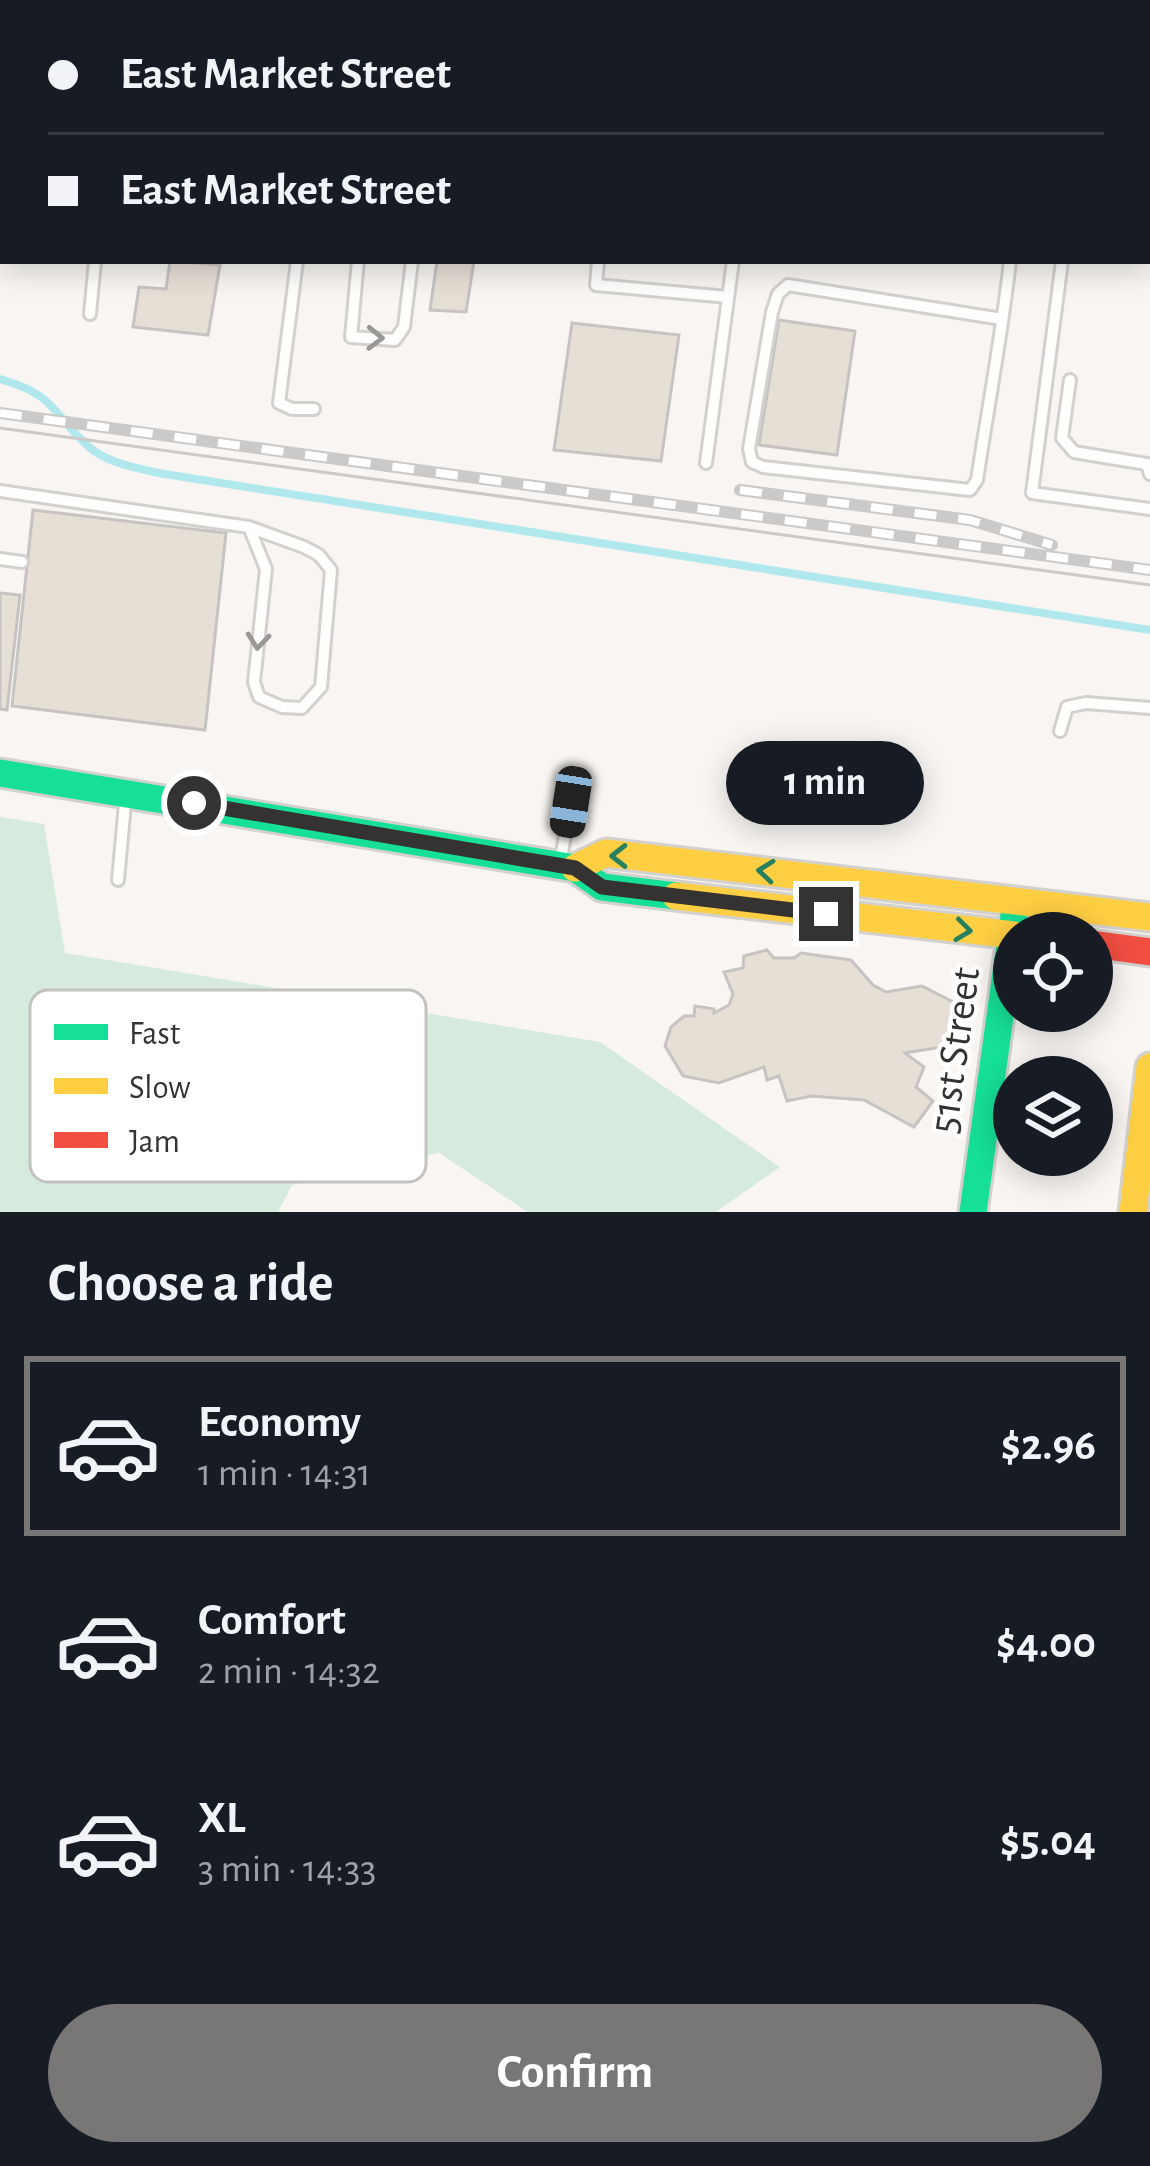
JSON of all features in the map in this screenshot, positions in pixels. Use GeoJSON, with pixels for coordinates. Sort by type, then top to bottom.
{"type":"FeatureCollection","features":[{"type":"Feature","properties":{"kind":"main road"},"geometry":{"type":"LineString","coordinates":[[0,773],[567,868],[602,887],[993,933]]}},
{"type":"Feature","properties":{"kind":"main road"},"geometry":{"type":"LineString","coordinates":[[567,868],[606,853],[1150,917]]}},
{"type":"Feature","properties":{"kind":"main road","name":"51st Street"},"geometry":{"type":"LineString","coordinates":[[1015,912],[1016,899]]}},
{"type":"Feature","properties":{"kind":"main road","name":"51st Street"},"geometry":{"type":"LineString","coordinates":[[973,1212],[998,1032]]}},
{"type":"Feature","properties":{"kind":"main road"},"geometry":{"type":"LineString","coordinates":[[1133,1212],[1150,1067]]}},
{"type":"Feature","properties":{"kind":"lane"},"geometry":{"type":"LineString","coordinates":[[89,314],[95,264]]}},
{"type":"Feature","properties":{"kind":"lane"},"geometry":{"type":"LineString","coordinates":[[297,264],[279,403],[314,410]]}},
{"type":"Feature","properties":{"kind":"lane"},"geometry":{"type":"LineString","coordinates":[[358,264],[351,338],[395,340],[404,327],[412,264]]}},
{"type":"Feature","properties":{"kind":"lane"},"geometry":{"type":"LineString","coordinates":[[598,264],[596,285],[728,297]]}},
{"type":"Feature","properties":{"kind":"lane"},"geometry":{"type":"LineString","coordinates":[[706,463],[733,264]]}},
{"type":"Feature","properties":{"kind":"lane"},"geometry":{"type":"LineString","coordinates":[[1002,319],[788,285],[778,294],[772,312],[749,449],[752,462],[970,490],[977,480],[1002,319],[1010,264]]}},
{"type":"Feature","properties":{"kind":"lane"},"geometry":{"type":"LineString","coordinates":[[1062,264],[1032,493],[1150,509]]}},
{"type":"Feature","properties":{"kind":"lane"},"geometry":{"type":"LineString","coordinates":[[1070,380],[1062,438],[1074,452],[1147,464],[1150,474]]}},
{"type":"Feature","properties":{"kind":"lane"},"geometry":{"type":"LineString","coordinates":[[0,491],[249,527],[319,555],[331,570],[321,687],[302,708],[282,707],[259,697],[254,682],[266,569],[249,527]]}},
{"type":"Feature","properties":{"kind":"lane"},"geometry":{"type":"LineString","coordinates":[[0,559],[22,562]]}},
{"type":"Feature","properties":{"kind":"lane"},"geometry":{"type":"LineString","coordinates":[[1060,731],[1067,707],[1086,703],[1150,708]]}},
{"type":"Feature","properties":{"kind":"lane"},"geometry":{"type":"LineString","coordinates":[[118,880],[126,791]]}},
{"type":"Feature","properties":{"kind":"lane"},"geometry":{"type":"LineString","coordinates":[[567,868],[571,802]]}},
{"type":"Feature","properties":{"kind":"green space"},"geometry":{"type":"Polygon","coordinates":[[[0,817],[44,824],[65,953],[287,990],[30,990],[30,1182],[306,1182],[292,1185],[278,1212],[0,1212],[0,817]]]}},
{"type":"Feature","properties":{"kind":"green space"},"geometry":{"type":"Polygon","coordinates":[[[426,1013],[600,1042],[780,1167],[716,1212],[528,1212],[439,1153],[426,1156],[426,1013]]]}},
{"type":"Feature","properties":{"kind":"building"},"geometry":{"type":"Polygon","coordinates":[[[170,264],[220,265],[208,335],[133,327],[139,287],[166,289],[170,264]]]}},
{"type":"Feature","properties":{"kind":"building"},"geometry":{"type":"Polygon","coordinates":[[[437,264],[474,264],[466,312],[430,310],[437,264]]]}},
{"type":"Feature","properties":{"kind":"building"},"geometry":{"type":"Polygon","coordinates":[[[779,320],[855,331],[837,455],[759,445],[779,320]]]}},
{"type":"Feature","properties":{"kind":"building"},"geometry":{"type":"Polygon","coordinates":[[[572,323],[679,335],[661,461],[554,450],[572,323]]]}},
{"type":"Feature","properties":{"kind":"building"},"geometry":{"type":"Polygon","coordinates":[[[33,510],[226,533],[205,730],[12,706],[33,510]]]}},
{"type":"Feature","properties":{"kind":"building"},"geometry":{"type":"Polygon","coordinates":[[[0,593],[20,595],[7,710],[0,709],[0,593]]]}},
{"type":"Feature","properties":{"kind":"building"},"geometry":{"type":"Polygon","coordinates":[[[767,950],[774,958],[794,958],[801,953],[851,960],[873,985],[886,992],[922,986],[953,1002],[961,1016],[948,1046],[905,1053],[924,1067],[916,1087],[933,1101],[914,1127],[864,1100],[811,1096],[787,1101],[779,1076],[767,1080],[764,1067],[719,1083],[683,1076],[665,1046],[671,1027],[684,1016],[694,1016],[695,1006],[714,1009],[714,1013],[729,1005],[733,994],[724,972],[743,968],[744,956],[767,950]]]}},
{"type":"Feature","properties":{"kind":"waterway"},"geometry":{"type":"LineString","coordinates":[[0,379],[43,399],[103,457],[158,473],[1150,630]]}},
{"type":"Feature","properties":{"kind":"tram line"},"geometry":{"type":"LineString","coordinates":[[0,428],[1150,585]]}},
{"type":"Feature","properties":{"kind":"railway"},"geometry":{"type":"LineString","coordinates":[[0,413],[1150,570]]}},
{"type":"Feature","properties":{"kind":"railway"},"geometry":{"type":"LineString","coordinates":[[740,490],[970,520],[1052,545]]}},
{"type":"Feature","properties":{"kind":"traffic: fast"},"geometry":{"type":"LineString","coordinates":[[0,773],[575,868],[602,887],[676,896]]}},
{"type":"Feature","properties":{"kind":"traffic: fast"},"geometry":{"type":"LineString","coordinates":[[973,1212],[998,1032]]}},
{"type":"Feature","properties":{"kind":"traffic: slow"},"geometry":{"type":"LineString","coordinates":[[575,868],[606,853],[1150,917]]}},
{"type":"Feature","properties":{"kind":"traffic: slow"},"geometry":{"type":"LineString","coordinates":[[676,896],[993,933]]}},
{"type":"Feature","properties":{"kind":"traffic: slow"},"geometry":{"type":"LineString","coordinates":[[1133,1212],[1150,1067]]}},
{"type":"Feature","properties":{"kind":"traffic: jam"},"geometry":{"type":"LineString","coordinates":[[1113,947],[1150,952]]}},
{"type":"Feature","properties":{"kind":"route"},"geometry":{"type":"LineString","coordinates":[[194,803],[575,868],[602,887],[826,914]]}}]}
